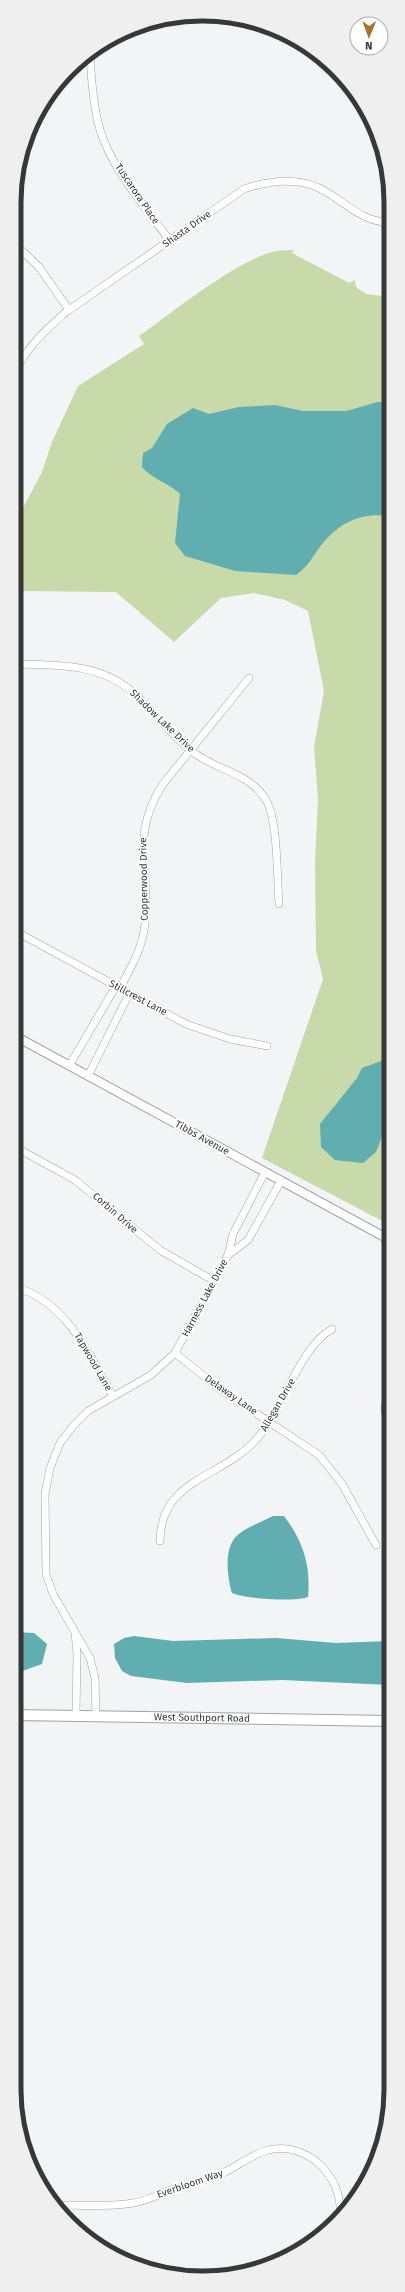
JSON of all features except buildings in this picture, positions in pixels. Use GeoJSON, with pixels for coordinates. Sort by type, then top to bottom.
{"type":"FeatureCollection","features":[{"type":"Feature","properties":{"kind":"main road","name":"West Southport Road"},"geometry":{"type":"LineString","coordinates":[[21,1715],[384,1721]]}},
{"type":"Feature","properties":{"kind":"street","name":"Tuscarora Place"},"geometry":{"type":"LineString","coordinates":[[90,60],[92,88],[100,131],[120,171],[170,241]]}},
{"type":"Feature","properties":{"kind":"street","name":"Shasta Drive"},"geometry":{"type":"LineString","coordinates":[[21,363],[40,335],[69,310],[244,189],[262,182],[282,180],[319,188],[362,216],[384,223]]}},
{"type":"Feature","properties":{"kind":"street"},"geometry":{"type":"LineString","coordinates":[[21,250],[38,267],[69,310]]}},
{"type":"Feature","properties":{"kind":"street","name":"Shadow Lake Drive"},"geometry":{"type":"LineString","coordinates":[[21,664],[76,666],[111,678],[136,695],[190,750],[250,782],[265,799],[273,824],[279,904]]}},
{"type":"Feature","properties":{"kind":"street","name":"Copperwood Drive"},"geometry":{"type":"LineString","coordinates":[[69,1066],[137,956],[145,929],[146,908],[142,853],[147,818],[160,788],[249,678]]}},
{"type":"Feature","properties":{"kind":"street","name":"Stillcrest Lane"},"geometry":{"type":"LineString","coordinates":[[21,934],[129,994],[200,1030],[230,1039],[267,1046]]}},
{"type":"Feature","properties":{"kind":"street"},"geometry":{"type":"LineString","coordinates":[[88,1076],[129,994]]}},
{"type":"Feature","properties":{"kind":"street","name":"Tibbs Avenue"},"geometry":{"type":"LineString","coordinates":[[21,1039],[384,1237]]}},
{"type":"Feature","properties":{"kind":"street","name":"Corbin Drive"},"geometry":{"type":"LineString","coordinates":[[21,1150],[75,1180],[160,1250],[214,1281]]}},
{"type":"Feature","properties":{"kind":"street","name":"Harness Lake Drive"},"geometry":{"type":"LineString","coordinates":[[96,1716],[94,1670],[88,1653],[51,1590],[46,1574],[46,1484],[53,1458],[69,1430],[88,1411],[154,1372],[175,1353],[228,1255],[233,1234],[265,1172]]}},
{"type":"Feature","properties":{"kind":"street"},"geometry":{"type":"LineString","coordinates":[[228,1255],[248,1240],[281,1181]]}},
{"type":"Feature","properties":{"kind":"street","name":"Tapwood Lane"},"geometry":{"type":"LineString","coordinates":[[21,1290],[40,1299],[72,1328],[113,1396]]}},
{"type":"Feature","properties":{"kind":"street","name":"Allegan Drive"},"geometry":{"type":"LineString","coordinates":[[160,1541],[163,1517],[175,1496],[189,1485],[240,1455],[260,1435],[270,1422],[312,1346],[332,1329]]}},
{"type":"Feature","properties":{"kind":"street","name":"Delaway Lane"},"geometry":{"type":"LineString","coordinates":[[175,1353],[221,1390],[311,1448],[329,1466],[344,1488],[376,1545]]}},
{"type":"Feature","properties":{"kind":"street"},"geometry":{"type":"LineString","coordinates":[[75,1633],[77,1653],[76,1715]]}},
{"type":"Feature","properties":{"kind":"street","name":"Everbloom Way"},"geometry":{"type":"LineString","coordinates":[[63,2205],[133,2204],[224,2172],[269,2150],[289,2150],[308,2155],[324,2167],[332,2179],[341,2207]]}},
{"type":"Feature","properties":{"kind":"green space"},"geometry":{"type":"Polygon","coordinates":[[[294,250],[292,253],[349,283],[355,280],[356,287],[366,294],[384,296],[384,1222],[262,1158],[323,979],[316,950],[315,863],[318,799],[314,747],[324,691],[308,611],[285,600],[254,593],[221,598],[174,642],[116,592],[21,591],[21,509],[42,472],[52,442],[78,386],[144,344],[139,336],[187,300],[246,263],[263,255],[280,251],[294,250]]]}},
{"type":"Feature","properties":{"kind":"water"},"geometry":{"type":"Polygon","coordinates":[[[378,402],[384,402],[384,515],[361,517],[344,524],[330,536],[296,575],[235,571],[185,556],[175,543],[180,494],[151,475],[142,467],[143,453],[152,448],[167,424],[193,408],[209,414],[239,407],[275,405],[303,411],[346,411],[378,402]]]}},
{"type":"Feature","properties":{"kind":"water"},"geometry":{"type":"Polygon","coordinates":[[[384,1057],[384,1131],[376,1152],[363,1163],[335,1160],[321,1147],[320,1124],[357,1078],[362,1068],[381,1061],[384,1057]]]}},
{"type":"Feature","properties":{"kind":"water"},"geometry":{"type":"Polygon","coordinates":[[[384,1396],[384,1420],[381,1412],[384,1396]]]}},
{"type":"Feature","properties":{"kind":"water"},"geometry":{"type":"Polygon","coordinates":[[[273,1516],[284,1516],[291,1525],[301,1544],[307,1564],[309,1585],[308,1597],[302,1599],[270,1599],[248,1597],[232,1593],[228,1570],[228,1553],[230,1546],[239,1534],[273,1516]]]}},
{"type":"Feature","properties":{"kind":"water"},"geometry":{"type":"Polygon","coordinates":[[[21,1632],[34,1633],[47,1644],[42,1664],[21,1672],[21,1632]]]}},
{"type":"Feature","properties":{"kind":"water"},"geometry":{"type":"Polygon","coordinates":[[[134,1636],[173,1641],[276,1638],[336,1643],[384,1641],[384,1685],[282,1680],[187,1683],[131,1676],[122,1671],[115,1658],[114,1644],[124,1638],[134,1636]]]}}]}
